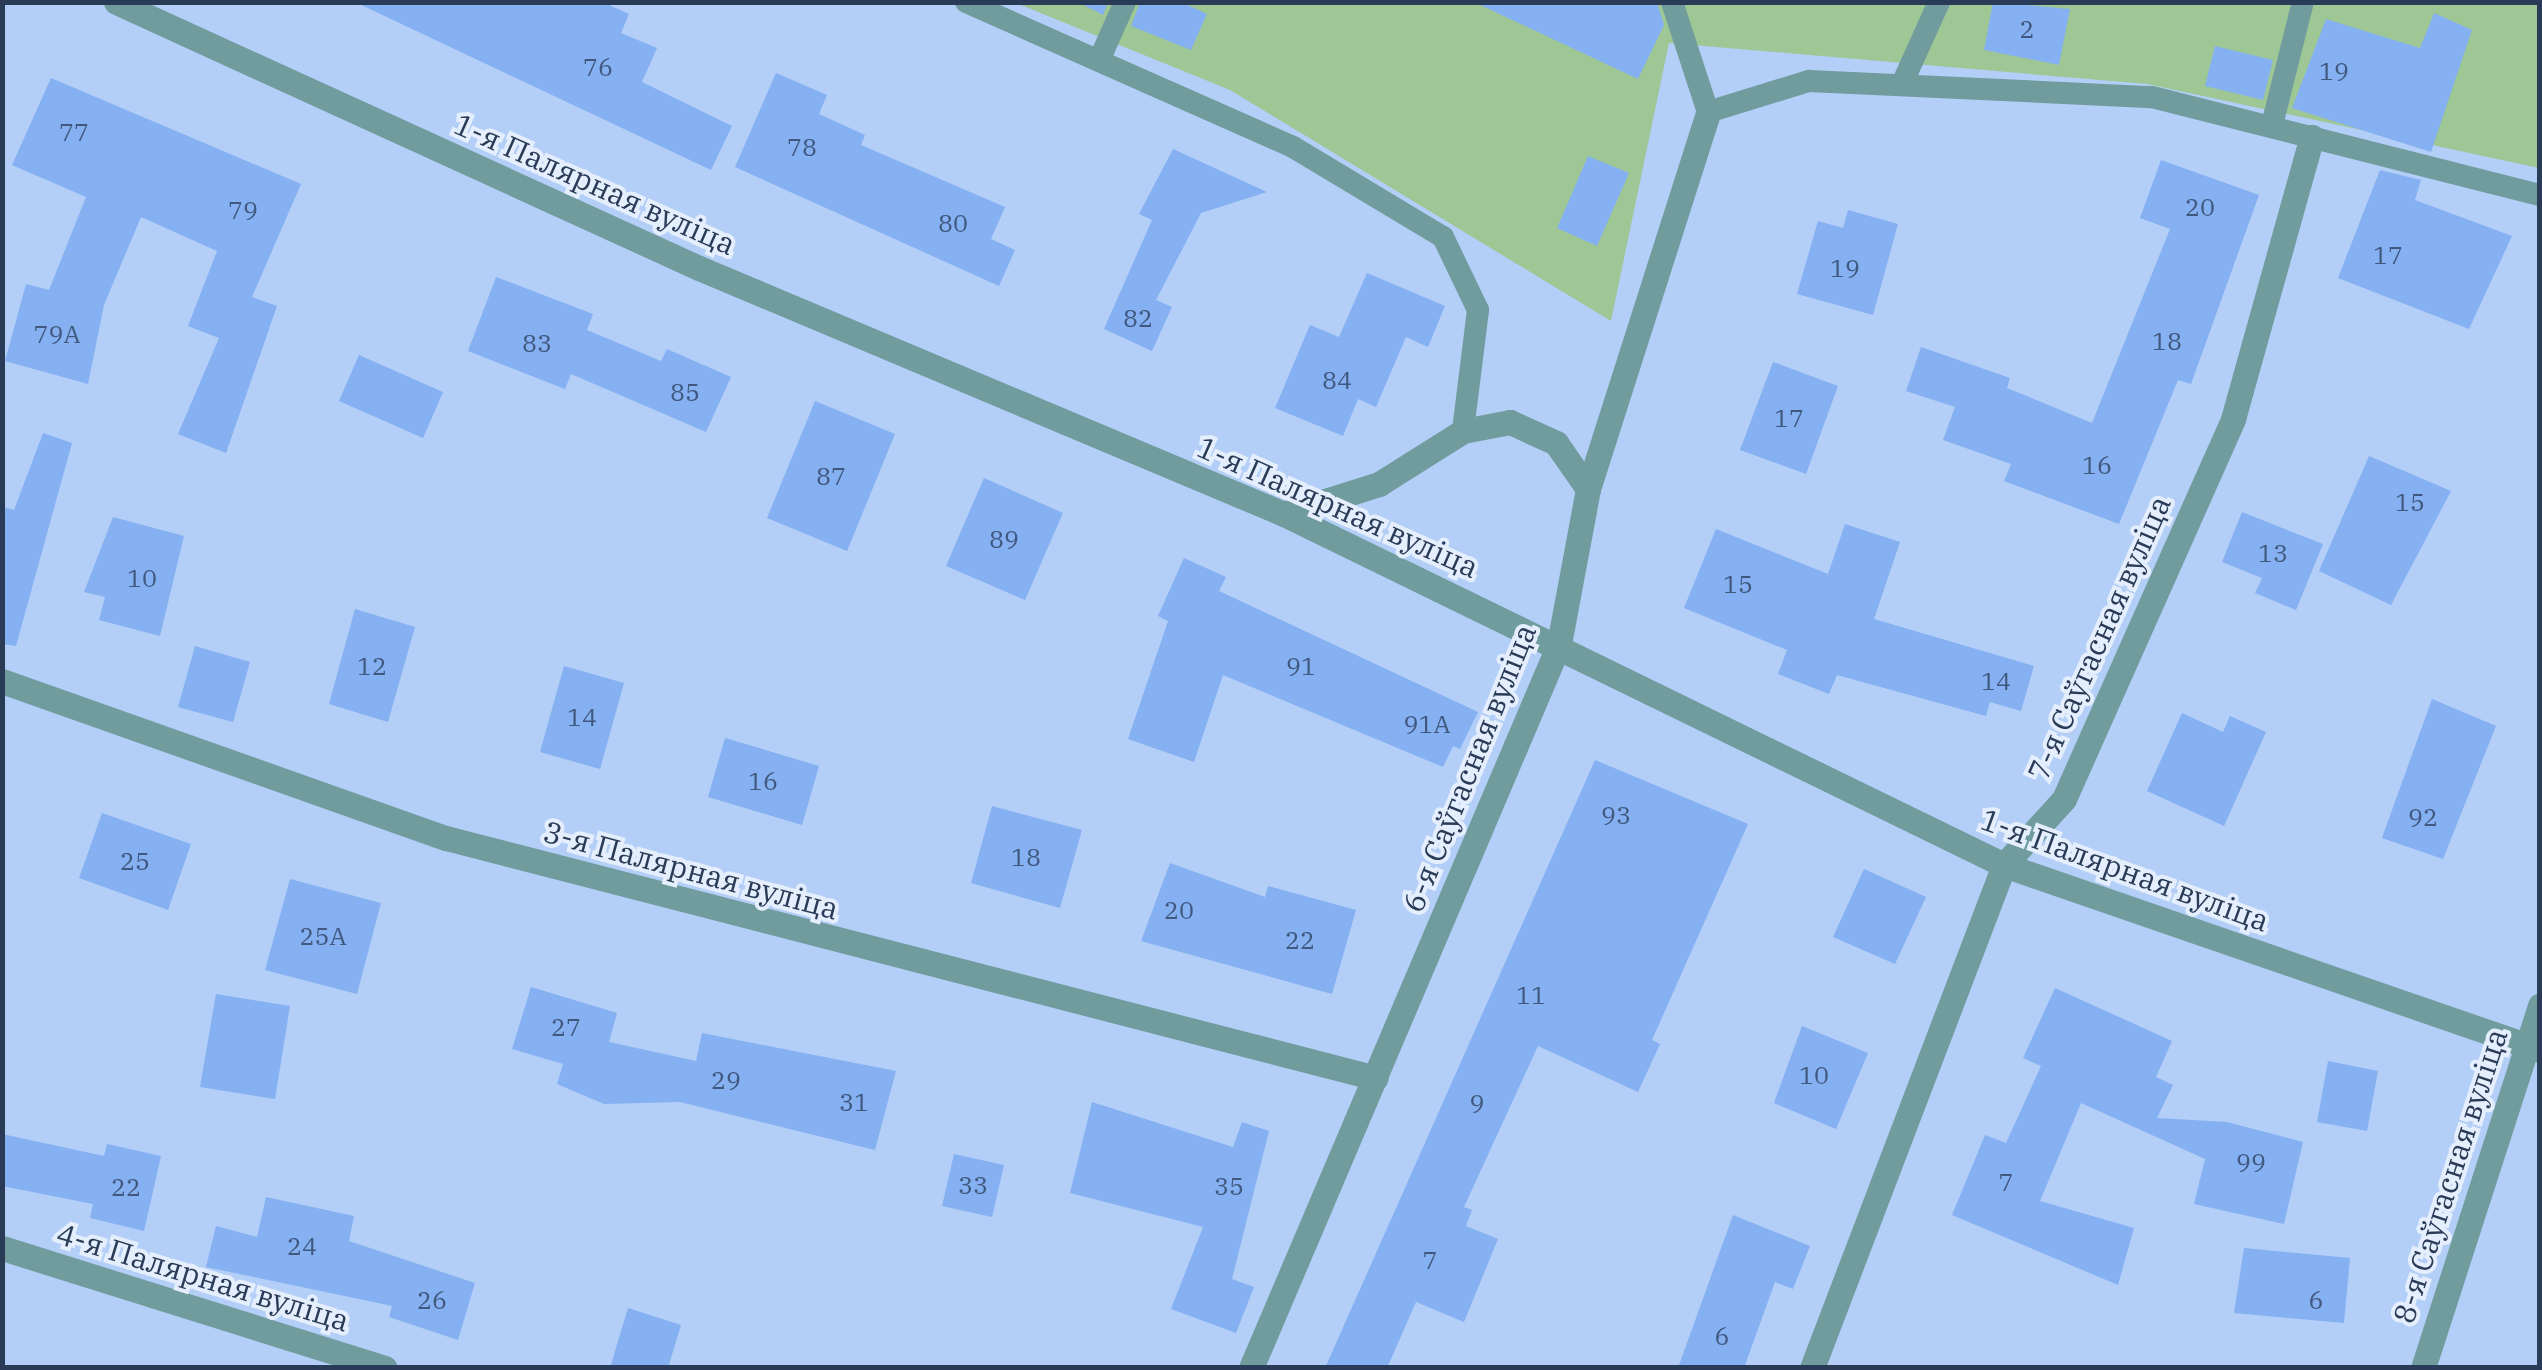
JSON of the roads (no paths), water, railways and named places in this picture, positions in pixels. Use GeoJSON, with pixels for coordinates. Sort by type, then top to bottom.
{"type":"FeatureCollection","features":[{"type":"Feature","properties":{"kind":"street","name":"1-я Палярная вуліца"},"geometry":{"type":"LineString","coordinates":[[116,2],[699,268],[1284,514],[1559,644],[2004,865],[2532,1048]]}},
{"type":"Feature","properties":{"kind":"street","name":"6-я Саўгасная вуліца"},"geometry":{"type":"LineString","coordinates":[[1251,1368],[1559,644],[1588,488],[1708,112]]}},
{"type":"Feature","properties":{"kind":"street","name":"7-я Саўгасная вуліца"},"geometry":{"type":"LineString","coordinates":[[1812,1368],[2004,865],[2064,800],[2233,418],[2312,136]]}},
{"type":"Feature","properties":{"kind":"street"},"geometry":{"type":"LineString","coordinates":[[1284,514],[1379,484],[1463,431],[1510,422],[1556,442],[1588,488]]}},
{"type":"Feature","properties":{"kind":"street","name":"3-я Палярная вуліца"},"geometry":{"type":"LineString","coordinates":[[2,682],[446,838],[1376,1078]]}},
{"type":"Feature","properties":{"kind":"street","name":"8-я Саўгасная вуліца"},"geometry":{"type":"LineString","coordinates":[[2423,1368],[2532,1048],[2540,1005]]}},
{"type":"Feature","properties":{"kind":"street","name":"4-я Палярная вуліца"},"geometry":{"type":"LineString","coordinates":[[2,1248],[385,1368]]}},
{"type":"Feature","properties":{"kind":"lane"},"geometry":{"type":"LineString","coordinates":[[966,2],[1100,56],[1293,147],[1443,237],[1478,310],[1463,431]]}},
{"type":"Feature","properties":{"kind":"lane"},"geometry":{"type":"LineString","coordinates":[[1100,56],[1126,2]]}},
{"type":"Feature","properties":{"kind":"lane"},"geometry":{"type":"LineString","coordinates":[[1672,2],[1708,112],[1809,81],[2152,97],[2540,194]]}},
{"type":"Feature","properties":{"kind":"lane"},"geometry":{"type":"LineString","coordinates":[[1902,84],[1939,2]]}},
{"type":"Feature","properties":{"kind":"lane"},"geometry":{"type":"LineString","coordinates":[[2272,124],[2302,2]]}}]}
